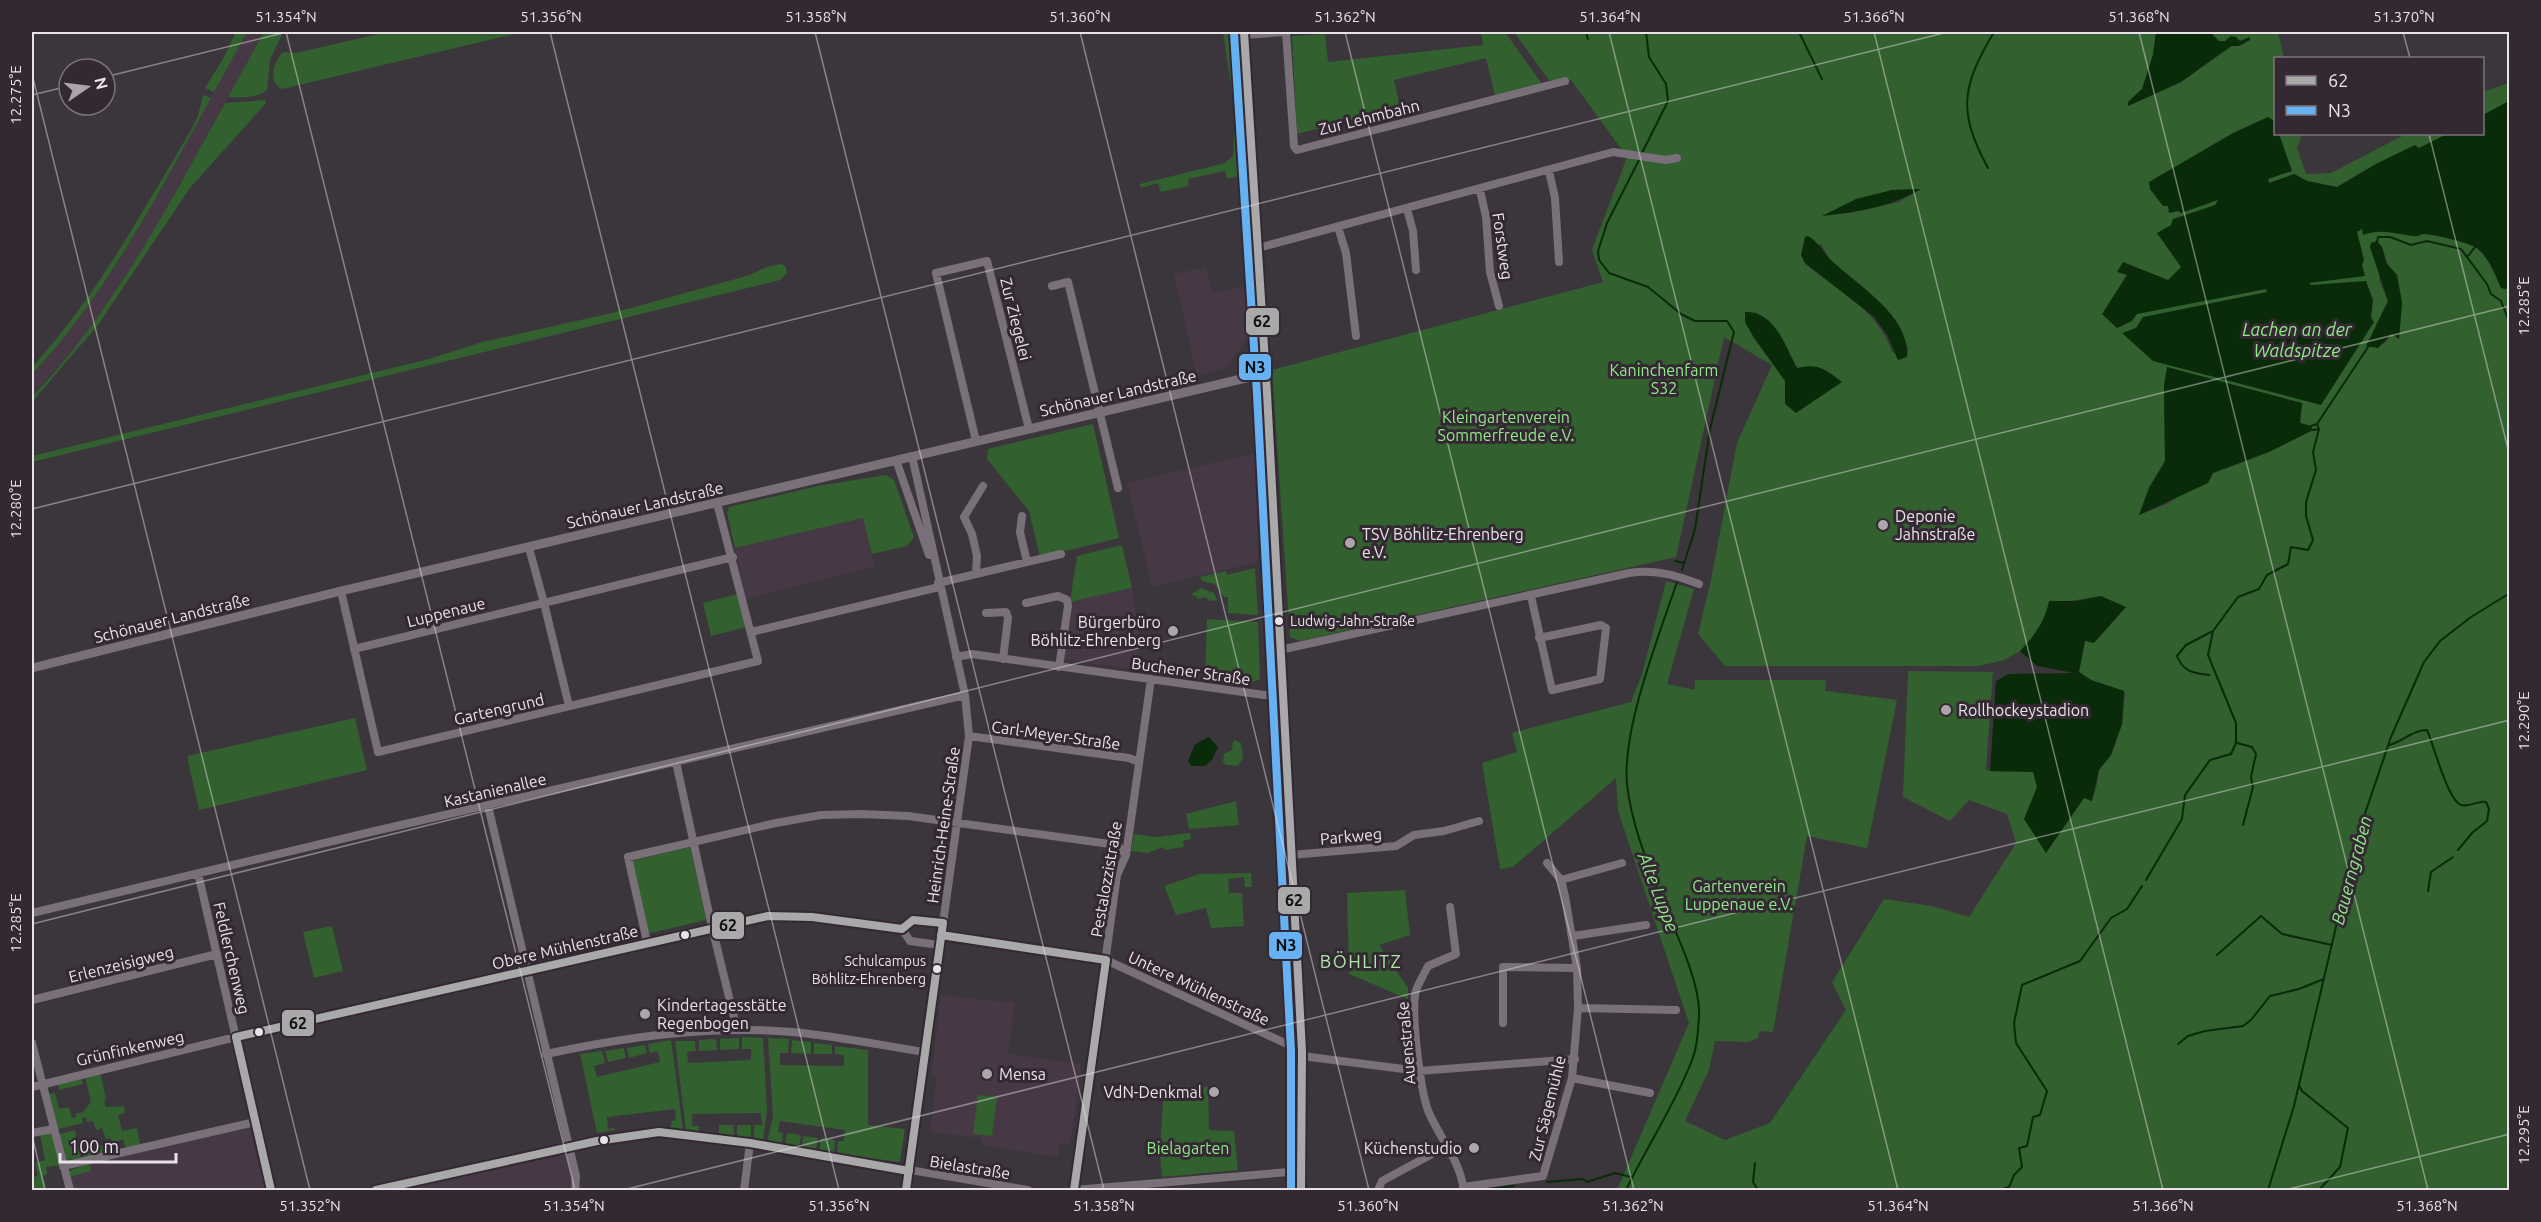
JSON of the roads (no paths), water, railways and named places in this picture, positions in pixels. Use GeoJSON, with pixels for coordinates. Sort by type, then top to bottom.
{"type":"FeatureCollection","features":[{"type":"Feature","properties":{"kind":"street","name":"Zur Lehmbahn"},"geometry":{"type":"LineString","coordinates":[[1244,33],[1286,32],[1294,146],[1297,150],[1565,81]]}},
{"type":"Feature","properties":{"kind":"street"},"geometry":{"type":"LineString","coordinates":[[1244,33],[1266,375],[1302,1054],[1301,1191]]}},
{"type":"Feature","properties":{"kind":"street"},"geometry":{"type":"LineString","coordinates":[[1258,249],[1613,152],[1666,160],[1677,158]]}},
{"type":"Feature","properties":{"kind":"street"},"geometry":{"type":"LineString","coordinates":[[1549,171],[1555,198],[1558,262]]}},
{"type":"Feature","properties":{"kind":"street","name":"Forstweg"},"geometry":{"type":"LineString","coordinates":[[1480,190],[1486,217],[1490,272],[1499,306]]}},
{"type":"Feature","properties":{"kind":"street"},"geometry":{"type":"LineString","coordinates":[[1407,209],[1413,231],[1416,270]]}},
{"type":"Feature","properties":{"kind":"street"},"geometry":{"type":"LineString","coordinates":[[1338,227],[1346,254],[1356,336]]}},
{"type":"Feature","properties":{"kind":"street","name":"Zur Ziegelei"},"geometry":{"type":"LineString","coordinates":[[976,441],[936,273],[987,261],[1029,429]]}},
{"type":"Feature","properties":{"kind":"street"},"geometry":{"type":"LineString","coordinates":[[1052,286],[1068,282],[1118,488]]}},
{"type":"Feature","properties":{"kind":"street","name":"Schönauer Landstraße"},"geometry":{"type":"LineString","coordinates":[[32,668],[341,591],[1099,412],[1266,375]]}},
{"type":"Feature","properties":{"kind":"street","name":"Heinrich-Heine-Straße"},"geometry":{"type":"LineString","coordinates":[[906,1191],[969,736],[965,695],[936,573],[912,456]]}},
{"type":"Feature","properties":{"kind":"street","name":"Heinrich-Heine-Straße"},"geometry":{"type":"LineString","coordinates":[[896,460],[936,573]]}},
{"type":"Feature","properties":{"kind":"street"},"geometry":{"type":"LineString","coordinates":[[976,574],[977,556],[964,517],[983,486]]}},
{"type":"Feature","properties":{"kind":"street","name":"Gartengrund"},"geometry":{"type":"LineString","coordinates":[[341,591],[378,752],[758,661],[733,557],[717,503]]}},
{"type":"Feature","properties":{"kind":"street"},"geometry":{"type":"LineString","coordinates":[[1022,516],[1020,532],[1027,562]]}},
{"type":"Feature","properties":{"kind":"street"},"geometry":{"type":"LineString","coordinates":[[529,548],[569,706]]}},
{"type":"Feature","properties":{"kind":"street"},"geometry":{"type":"LineString","coordinates":[[751,632],[1061,554]]}},
{"type":"Feature","properties":{"kind":"street","name":"Luppenaue"},"geometry":{"type":"LineString","coordinates":[[354,648],[733,557]]}},
{"type":"Feature","properties":{"kind":"street"},"geometry":{"type":"LineString","coordinates":[[1280,650],[1646,570],[1670,573],[1699,585]]}},
{"type":"Feature","properties":{"kind":"street"},"geometry":{"type":"LineString","coordinates":[[1026,603],[1058,596],[1067,600],[1059,667]]}},
{"type":"Feature","properties":{"kind":"street"},"geometry":{"type":"LineString","coordinates":[[1530,596],[1539,638],[1552,690],[1600,679],[1606,628],[1601,625],[1539,638]]}},
{"type":"Feature","properties":{"kind":"street"},"geometry":{"type":"LineString","coordinates":[[986,613],[1006,612],[1008,618],[1003,659]]}},
{"type":"Feature","properties":{"kind":"street","name":"Buchener Straße"},"geometry":{"type":"LineString","coordinates":[[956,657],[972,654],[1264,695],[1283,694]]}},
{"type":"Feature","properties":{"kind":"street","name":"Pestalozzistraße"},"geometry":{"type":"LineString","coordinates":[[1074,1190],[1118,875],[1126,855],[1151,679]]}},
{"type":"Feature","properties":{"kind":"street","name":"Kastanienallee"},"geometry":{"type":"LineString","coordinates":[[32,913],[965,695]]}},
{"type":"Feature","properties":{"kind":"street","name":"Carl-Meyer-Straße"},"geometry":{"type":"LineString","coordinates":[[969,736],[1129,758],[1139,762]]}},
{"type":"Feature","properties":{"kind":"street"},"geometry":{"type":"LineString","coordinates":[[676,762],[737,1030]]}},
{"type":"Feature","properties":{"kind":"street"},"geometry":{"type":"LineString","coordinates":[[488,806],[576,1176],[575,1191]]}},
{"type":"Feature","properties":{"kind":"street"},"geometry":{"type":"LineString","coordinates":[[647,942],[628,857],[776,823],[821,815],[908,816],[1117,845],[1126,855]]}},
{"type":"Feature","properties":{"kind":"street","name":"Parkweg"},"geometry":{"type":"LineString","coordinates":[[1292,855],[1396,846],[1414,835],[1444,831],[1479,821]]}},
{"type":"Feature","properties":{"kind":"street","name":"Zur Sägemühle"},"geometry":{"type":"LineString","coordinates":[[1463,1189],[1543,1176],[1572,1078],[1578,1008],[1577,968],[1561,880],[1547,863]]}},
{"type":"Feature","properties":{"kind":"street"},"geometry":{"type":"LineString","coordinates":[[1561,880],[1622,863]]}},
{"type":"Feature","properties":{"kind":"street","name":"Feldlerchenweg"},"geometry":{"type":"LineString","coordinates":[[198,873],[271,1191]]}},
{"type":"Feature","properties":{"kind":"street","name":"Auenstraße"},"geometry":{"type":"LineString","coordinates":[[1450,907],[1456,954],[1428,966],[1415,994],[1419,1071],[1429,1113],[1461,1170],[1463,1189]]}},
{"type":"Feature","properties":{"kind":"street","name":"Obere Mühlenstraße"},"geometry":{"type":"LineString","coordinates":[[236,1037],[768,916],[791,915],[903,929],[913,920],[943,923]]}},
{"type":"Feature","properties":{"kind":"street"},"geometry":{"type":"LineString","coordinates":[[1573,936],[1646,925]]}},
{"type":"Feature","properties":{"kind":"street","name":"Obere Mühlenstraße"},"geometry":{"type":"LineString","coordinates":[[903,929],[909,941],[939,945]]}},
{"type":"Feature","properties":{"kind":"street","name":"Untere Mühlenstraße"},"geometry":{"type":"LineString","coordinates":[[941,935],[1106,960],[1302,1054],[1419,1071],[1575,1059]]}},
{"type":"Feature","properties":{"kind":"street","name":"Erlenzeisigweg"},"geometry":{"type":"LineString","coordinates":[[32,1000],[217,954]]}},
{"type":"Feature","properties":{"kind":"street"},"geometry":{"type":"LineString","coordinates":[[1503,1023],[1503,967],[1577,968]]}},
{"type":"Feature","properties":{"kind":"street"},"geometry":{"type":"LineString","coordinates":[[1578,1008],[1676,1010]]}},
{"type":"Feature","properties":{"kind":"street"},"geometry":{"type":"LineString","coordinates":[[546,1054],[586,1046],[682,1033],[737,1030],[792,1032],[924,1052]]}},
{"type":"Feature","properties":{"kind":"street","name":"Grünfinkenweg"},"geometry":{"type":"LineString","coordinates":[[32,1087],[236,1037]]}},
{"type":"Feature","properties":{"kind":"street"},"geometry":{"type":"LineString","coordinates":[[32,1044],[70,1191]]}},
{"type":"Feature","properties":{"kind":"street"},"geometry":{"type":"LineString","coordinates":[[1572,1078],[1650,1093]]}},
{"type":"Feature","properties":{"kind":"street"},"geometry":{"type":"LineString","coordinates":[[63,1166],[255,1122]]}},
{"type":"Feature","properties":{"kind":"street"},"geometry":{"type":"LineString","coordinates":[[32,1133],[53,1128]]}},
{"type":"Feature","properties":{"kind":"street","name":"Bielastraße"},"geometry":{"type":"LineString","coordinates":[[376,1191],[612,1138],[659,1132],[750,1143],[1028,1191]]}},
{"type":"Feature","properties":{"kind":"street"},"geometry":{"type":"LineString","coordinates":[[744,1191],[750,1143]]}},
{"type":"Feature","properties":{"kind":"street"},"geometry":{"type":"LineString","coordinates":[[1378,1191],[1382,1182],[1447,1146]]}},
{"type":"Feature","properties":{"kind":"street"},"geometry":{"type":"LineString","coordinates":[[1074,1190],[1301,1171]]}},
{"type":"Feature","properties":{"kind":"water"},"geometry":{"type":"Polygon","coordinates":[[[2156,32],[2210,32],[2219,41],[2225,41],[2231,36],[2240,41],[2250,37],[2250,40],[2239,46],[2231,46],[2181,82],[2128,106],[2128,102],[2142,89],[2153,55],[2156,32]]]}},
{"type":"Feature","properties":{"kind":"water","name":"Lachen an der Waldspitze"},"geometry":{"type":"Polygon","coordinates":[[[2509,101],[2510,282],[2506,289],[2501,288],[2485,256],[2477,248],[2467,244],[2428,234],[2415,236],[2382,232],[2363,235],[2362,229],[2357,232],[2364,260],[2362,265],[2365,276],[2309,283],[2311,285],[2366,281],[2373,300],[2371,317],[2374,322],[2321,405],[2153,361],[2122,333],[2136,328],[2143,317],[2267,292],[2266,289],[2137,314],[2132,321],[2117,328],[2102,314],[2127,275],[2117,272],[2123,262],[2168,280],[2181,267],[2157,233],[2171,225],[2173,219],[2215,205],[2218,200],[2181,213],[2178,211],[2169,213],[2168,206],[2163,206],[2150,189],[2149,182],[2233,133],[2268,117],[2274,120],[2274,135],[2279,135],[2292,171],[2268,179],[2269,183],[2294,174],[2307,181],[2337,187],[2415,145],[2419,148],[2445,135],[2484,135],[2484,114],[2509,101]]]}},
{"type":"Feature","properties":{"kind":"water"},"geometry":{"type":"Polygon","coordinates":[[[1921,189],[1873,208],[1822,216],[1856,199],[1892,190],[1921,189]]]}},
{"type":"Feature","properties":{"kind":"water"},"geometry":{"type":"Polygon","coordinates":[[[1808,236],[1892,316],[1906,342],[1907,357],[1898,360],[1887,335],[1874,317],[1805,263],[1801,255],[1805,237],[1808,236]]]}},
{"type":"Feature","properties":{"kind":"water"},"geometry":{"type":"Polygon","coordinates":[[[2377,241],[2382,247],[2387,264],[2397,275],[2402,303],[2399,339],[2392,334],[2378,348],[2366,346],[2388,301],[2370,247],[2371,243],[2377,241]]]}},
{"type":"Feature","properties":{"kind":"water"},"geometry":{"type":"Polygon","coordinates":[[[1745,312],[1755,313],[1771,323],[1778,331],[1797,368],[1810,366],[1821,368],[1842,382],[1796,413],[1785,404],[1785,381],[1754,338],[1745,322],[1745,312]]]}},
{"type":"Feature","properties":{"kind":"water"},"geometry":{"type":"Polygon","coordinates":[[[2167,367],[2302,403],[2300,423],[2311,426],[2313,430],[2269,452],[2213,473],[2208,483],[2139,515],[2149,488],[2165,461],[2164,385],[2167,367]]]}},
{"type":"Feature","properties":{"kind":"water"},"geometry":{"type":"Polygon","coordinates":[[[2101,596],[2126,607],[2094,643],[2085,641],[2079,672],[2091,680],[2124,691],[2122,724],[2111,755],[2099,770],[2092,801],[2084,798],[2046,853],[2024,819],[2037,787],[2033,772],[1990,771],[1996,681],[2008,674],[2074,673],[2037,666],[2020,651],[2045,616],[2049,601],[2077,601],[2101,596]]]}},
{"type":"Feature","properties":{"kind":"water"},"geometry":{"type":"Polygon","coordinates":[[[1209,737],[1218,747],[1212,760],[1205,766],[1191,766],[1188,761],[1195,744],[1209,737]]]}},
{"type":"Feature","properties":{"kind":"waterway"},"geometry":{"type":"LineString","coordinates":[[1586,32],[1588,39]]}},
{"type":"Feature","properties":{"kind":"waterway"},"geometry":{"type":"LineString","coordinates":[[1642,153],[1668,101],[1666,84],[1649,57],[1646,32]]}},
{"type":"Feature","properties":{"kind":"waterway"},"geometry":{"type":"LineString","coordinates":[[1799,32],[1822,79]]}},
{"type":"Feature","properties":{"kind":"waterway"},"geometry":{"type":"LineString","coordinates":[[1988,168],[1971,130],[1967,99],[1975,68],[1994,32]]}},
{"type":"Feature","properties":{"kind":"waterway"},"geometry":{"type":"LineString","coordinates":[[1640,158],[1607,223],[1598,251],[1599,260],[1609,273],[1648,287],[1681,314],[1695,321],[1727,321],[1734,332],[1710,429],[1695,529],[1682,570]]}},
{"type":"Feature","properties":{"kind":"waterway"},"geometry":{"type":"LineString","coordinates":[[2377,242],[2378,237],[2390,237],[2411,245],[2427,241],[2461,249],[2487,284],[2491,294],[2501,301],[2510,324]]}},
{"type":"Feature","properties":{"kind":"waterway"},"geometry":{"type":"LineString","coordinates":[[2468,256],[2475,247]]}},
{"type":"Feature","properties":{"kind":"waterway"},"geometry":{"type":"LineString","coordinates":[[2146,880],[2182,819],[2185,795],[2210,760],[2231,754],[2236,743],[2236,723],[2208,655],[2213,631],[2238,597],[2259,589],[2267,575],[2288,564],[2291,547],[2308,550],[2313,540],[2306,516],[2306,502],[2316,470],[2313,452],[2319,429],[2317,424],[2370,344]]}},
{"type":"Feature","properties":{"kind":"waterway"},"geometry":{"type":"LineString","coordinates":[[2311,426],[2317,424]]}},
{"type":"Feature","properties":{"kind":"waterway"},"geometry":{"type":"LineString","coordinates":[[2313,430],[2319,429]]}},
{"type":"Feature","properties":{"kind":"waterway"},"geometry":{"type":"LineString","coordinates":[[1675,561],[1684,563]]}},
{"type":"Feature","properties":{"kind":"waterway","name":"Alte Luppe"},"geometry":{"type":"LineString","coordinates":[[1626,1190],[1683,1081],[1697,1041],[1699,1016],[1695,986],[1684,952],[1643,850],[1627,784],[1630,736],[1636,710],[1643,682],[1677,582]]}},
{"type":"Feature","properties":{"kind":"waterway","name":"Bauerngraben"},"geometry":{"type":"LineString","coordinates":[[2268,1190],[2294,1106],[2357,837],[2391,737],[2424,662],[2440,641],[2471,617],[2510,593]]}},
{"type":"Feature","properties":{"kind":"waterway"},"geometry":{"type":"LineString","coordinates":[[2209,675],[2186,669],[2177,656],[2186,645],[2211,632]]}},
{"type":"Feature","properties":{"kind":"waterway"},"geometry":{"type":"LineString","coordinates":[[2389,745],[2417,732],[2427,730],[2454,799],[2462,805],[2486,802],[2489,809],[2487,821],[2472,833],[2458,850]]}},
{"type":"Feature","properties":{"kind":"waterway"},"geometry":{"type":"LineString","coordinates":[[2237,743],[2252,747],[2256,754],[2251,777],[2253,787],[2243,825]]}},
{"type":"Feature","properties":{"kind":"waterway"},"geometry":{"type":"LineString","coordinates":[[2428,891],[2431,872],[2453,857]]}},
{"type":"Feature","properties":{"kind":"waterway"},"geometry":{"type":"LineString","coordinates":[[2000,1190],[2009,1187],[2014,1175],[2022,1167],[2019,1148],[2027,1146],[2033,1117],[2040,1115],[2047,1091],[2016,1043],[2014,1023],[2022,985],[2080,961],[2111,918],[2127,909],[2142,886]]}},
{"type":"Feature","properties":{"kind":"waterway"},"geometry":{"type":"LineString","coordinates":[[2217,955],[2261,916],[2282,934],[2332,945]]}},
{"type":"Feature","properties":{"kind":"waterway"},"geometry":{"type":"LineString","coordinates":[[2178,1044],[2188,1036],[2205,1031],[2243,1026],[2251,1020],[2270,996],[2299,989],[2324,979]]}},
{"type":"Feature","properties":{"kind":"waterway"},"geometry":{"type":"LineString","coordinates":[[2299,1085],[2302,1091],[2348,1128],[2340,1167],[2319,1190]]}},
{"type":"Feature","properties":{"kind":"waterway"},"geometry":{"type":"LineString","coordinates":[[1755,1163],[1753,1182],[1758,1190]]}},
{"type":"Feature","properties":{"kind":"waterway"},"geometry":{"type":"LineString","coordinates":[[1547,1182],[1583,1179],[1587,1182],[1615,1173],[1631,1177]]}},
{"type":"Feature","properties":{"kind":"waterway"},"geometry":{"type":"LineString","coordinates":[[1480,1190],[1514,1186]]}},
{"type":"Feature","properties":{"kind":"waterway"},"geometry":{"type":"LineString","coordinates":[[1393,1189],[1397,1190]]}},
{"type":"Feature","properties":{"kind":"place","name":"Deponie Jahnstraße"},"geometry":{"type":"Point","coordinates":[1883,525]}},
{"type":"Feature","properties":{"kind":"place","name":"TSV Böhlitz-Ehrenberg e.V."},"geometry":{"type":"Point","coordinates":[1350,543]}},
{"type":"Feature","properties":{"kind":"place","name":"Ludwig-Jahn-Straße"},"geometry":{"type":"Point","coordinates":[1279,621]}},
{"type":"Feature","properties":{"kind":"place","name":"Bürgerbüro Böhlitz-Ehrenberg"},"geometry":{"type":"Point","coordinates":[1173,631]}},
{"type":"Feature","properties":{"kind":"place","name":"Rollhockeystadion"},"geometry":{"type":"Point","coordinates":[1946,710]}},
{"type":"Feature","properties":{"kind":"place","name":"Schulcampus Böhlitz-Ehrenberg"},"geometry":{"type":"Point","coordinates":[937,969]}},
{"type":"Feature","properties":{"kind":"place","name":"Kindertagesstätte Regenbogen"},"geometry":{"type":"Point","coordinates":[645,1014]}},
{"type":"Feature","properties":{"kind":"place","name":"Mensa"},"geometry":{"type":"Point","coordinates":[987,1074]}},
{"type":"Feature","properties":{"kind":"place","name":"VdN-Denkmal"},"geometry":{"type":"Point","coordinates":[1214,1092]}},
{"type":"Feature","properties":{"kind":"place","name":"Küchenstudio"},"geometry":{"type":"Point","coordinates":[1474,1148]}},
{"type":"Feature","properties":{"kind":"district","name":"BÖHLITZ"},"geometry":{"type":"Point","coordinates":[1361,961]}},
{"type":"Feature","properties":{"kind":"park label","name":"Kaninchenfarm S32"},"geometry":{"type":"Point","coordinates":[1664,379]}},
{"type":"Feature","properties":{"kind":"park label","name":"Kleingartenverein Sommerfreude e.V."},"geometry":{"type":"Point","coordinates":[1506,426]}},
{"type":"Feature","properties":{"kind":"park label","name":"Gartenverein Luppenaue e.V."},"geometry":{"type":"Point","coordinates":[1739,895]}},
{"type":"Feature","properties":{"kind":"park label","name":"Bielagarten"},"geometry":{"type":"Point","coordinates":[1188,1148]}}]}
